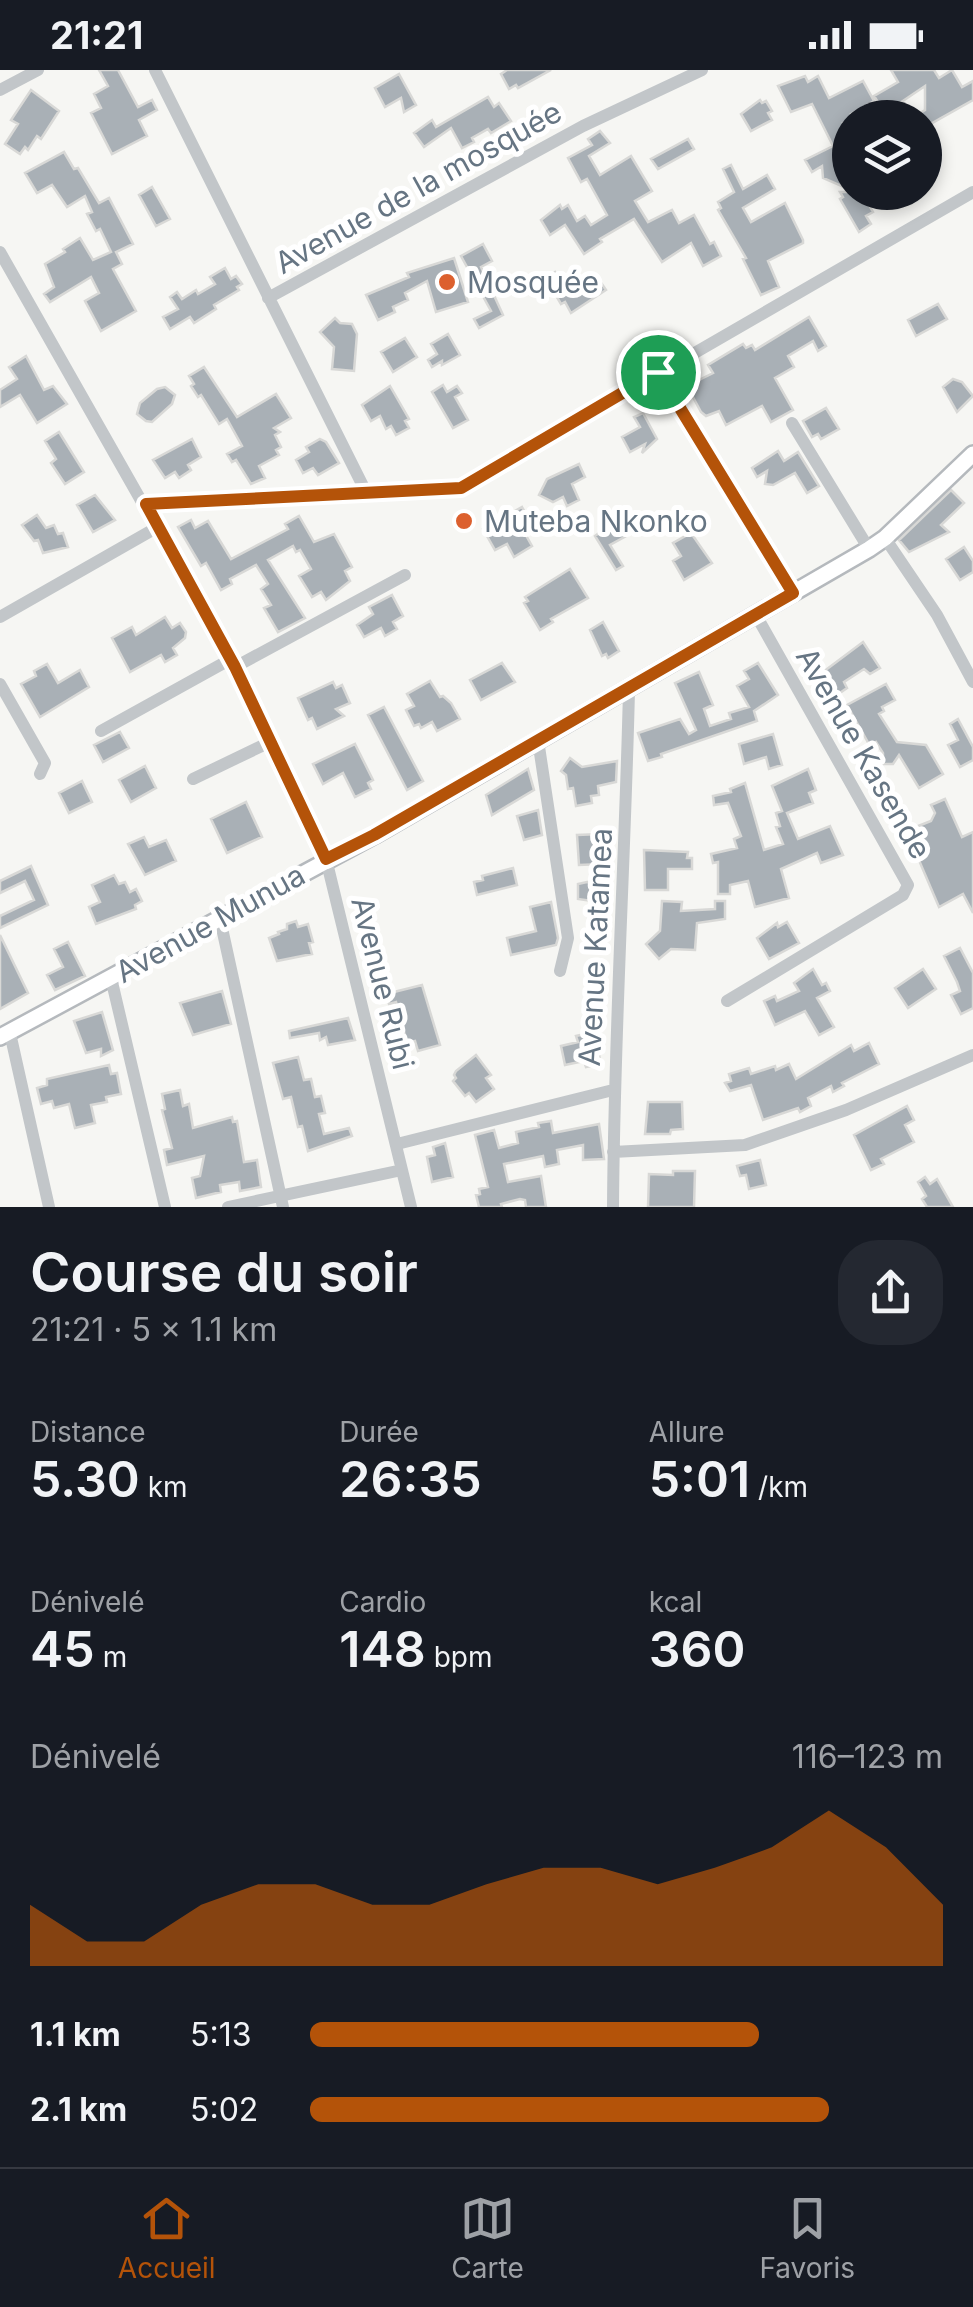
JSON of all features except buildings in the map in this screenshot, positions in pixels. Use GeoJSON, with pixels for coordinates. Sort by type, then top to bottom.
{"type":"FeatureCollection","features":[{"type":"Feature","properties":{"kind":"main road","name":"Avenue Munua"},"geometry":{"type":"LineString","coordinates":[[5,1035],[629,690],[868,549],[885,538],[973,454]]}},
{"type":"Feature","properties":{"kind":"street"},"geometry":{"type":"LineString","coordinates":[[0,90],[38,70]]}},
{"type":"Feature","properties":{"kind":"street"},"geometry":{"type":"LineString","coordinates":[[155,70],[368,494]]}},
{"type":"Feature","properties":{"kind":"street","name":"Avenue de la mosquée"},"geometry":{"type":"LineString","coordinates":[[268,298],[582,126],[702,70]]}},
{"type":"Feature","properties":{"kind":"street"},"geometry":{"type":"LineString","coordinates":[[146,504],[461,488],[973,192]]}},
{"type":"Feature","properties":{"kind":"street","name":"Avenue Rubi"},"geometry":{"type":"LineString","coordinates":[[0,252],[233,663],[326,859],[410,1207]]}},
{"type":"Feature","properties":{"kind":"street"},"geometry":{"type":"LineString","coordinates":[[658,372],[793,593]]}},
{"type":"Feature","properties":{"kind":"street"},"geometry":{"type":"LineString","coordinates":[[792,423],[868,549]]}},
{"type":"Feature","properties":{"kind":"street"},"geometry":{"type":"LineString","coordinates":[[0,617],[156,528]]}},
{"type":"Feature","properties":{"kind":"street"},"geometry":{"type":"LineString","coordinates":[[885,538],[937,615],[973,682]]}},
{"type":"Feature","properties":{"kind":"street"},"geometry":{"type":"LineString","coordinates":[[101,731],[405,575]]}},
{"type":"Feature","properties":{"kind":"street","name":"Avenue Kasende"},"geometry":{"type":"LineString","coordinates":[[728,1001],[903,895],[908,885],[756,614]]}},
{"type":"Feature","properties":{"kind":"street"},"geometry":{"type":"LineString","coordinates":[[958,653],[973,644]]}},
{"type":"Feature","properties":{"kind":"street"},"geometry":{"type":"LineString","coordinates":[[0,684],[45,763],[40,774]]}},
{"type":"Feature","properties":{"kind":"street","name":"Avenue Katamea"},"geometry":{"type":"LineString","coordinates":[[613,1207],[613,1090],[625,888],[629,690]]}},
{"type":"Feature","properties":{"kind":"street"},"geometry":{"type":"LineString","coordinates":[[538,740],[568,938],[560,971]]}},
{"type":"Feature","properties":{"kind":"street"},"geometry":{"type":"LineString","coordinates":[[192,778],[270,742]]}},
{"type":"Feature","properties":{"kind":"street"},"geometry":{"type":"LineString","coordinates":[[220,919],[282,1202]]}},
{"type":"Feature","properties":{"kind":"street"},"geometry":{"type":"LineString","coordinates":[[111,978],[165,1207]]}},
{"type":"Feature","properties":{"kind":"street"},"geometry":{"type":"LineString","coordinates":[[5,1035],[49,1207]]}},
{"type":"Feature","properties":{"kind":"street"},"geometry":{"type":"LineString","coordinates":[[613,1152],[745,1145],[846,1110],[973,1055]]}},
{"type":"Feature","properties":{"kind":"street"},"geometry":{"type":"LineString","coordinates":[[397,1144],[613,1090]]}},
{"type":"Feature","properties":{"kind":"street"},"geometry":{"type":"LineString","coordinates":[[228,1207],[282,1202],[402,1170]]}},
{"type":"Feature","properties":{"kind":"place","name":"Mosquée"},"geometry":{"type":"Point","coordinates":[447,282]}},
{"type":"Feature","properties":{"kind":"place","name":"Muteba Nkonko"},"geometry":{"type":"Point","coordinates":[464,521]}},
{"type":"Feature","properties":{"kind":"route"},"geometry":{"type":"LineString","coordinates":[[658,372],[793,593],[629,690],[326,859],[235,667],[146,504],[461,488],[658,372]]}}]}
